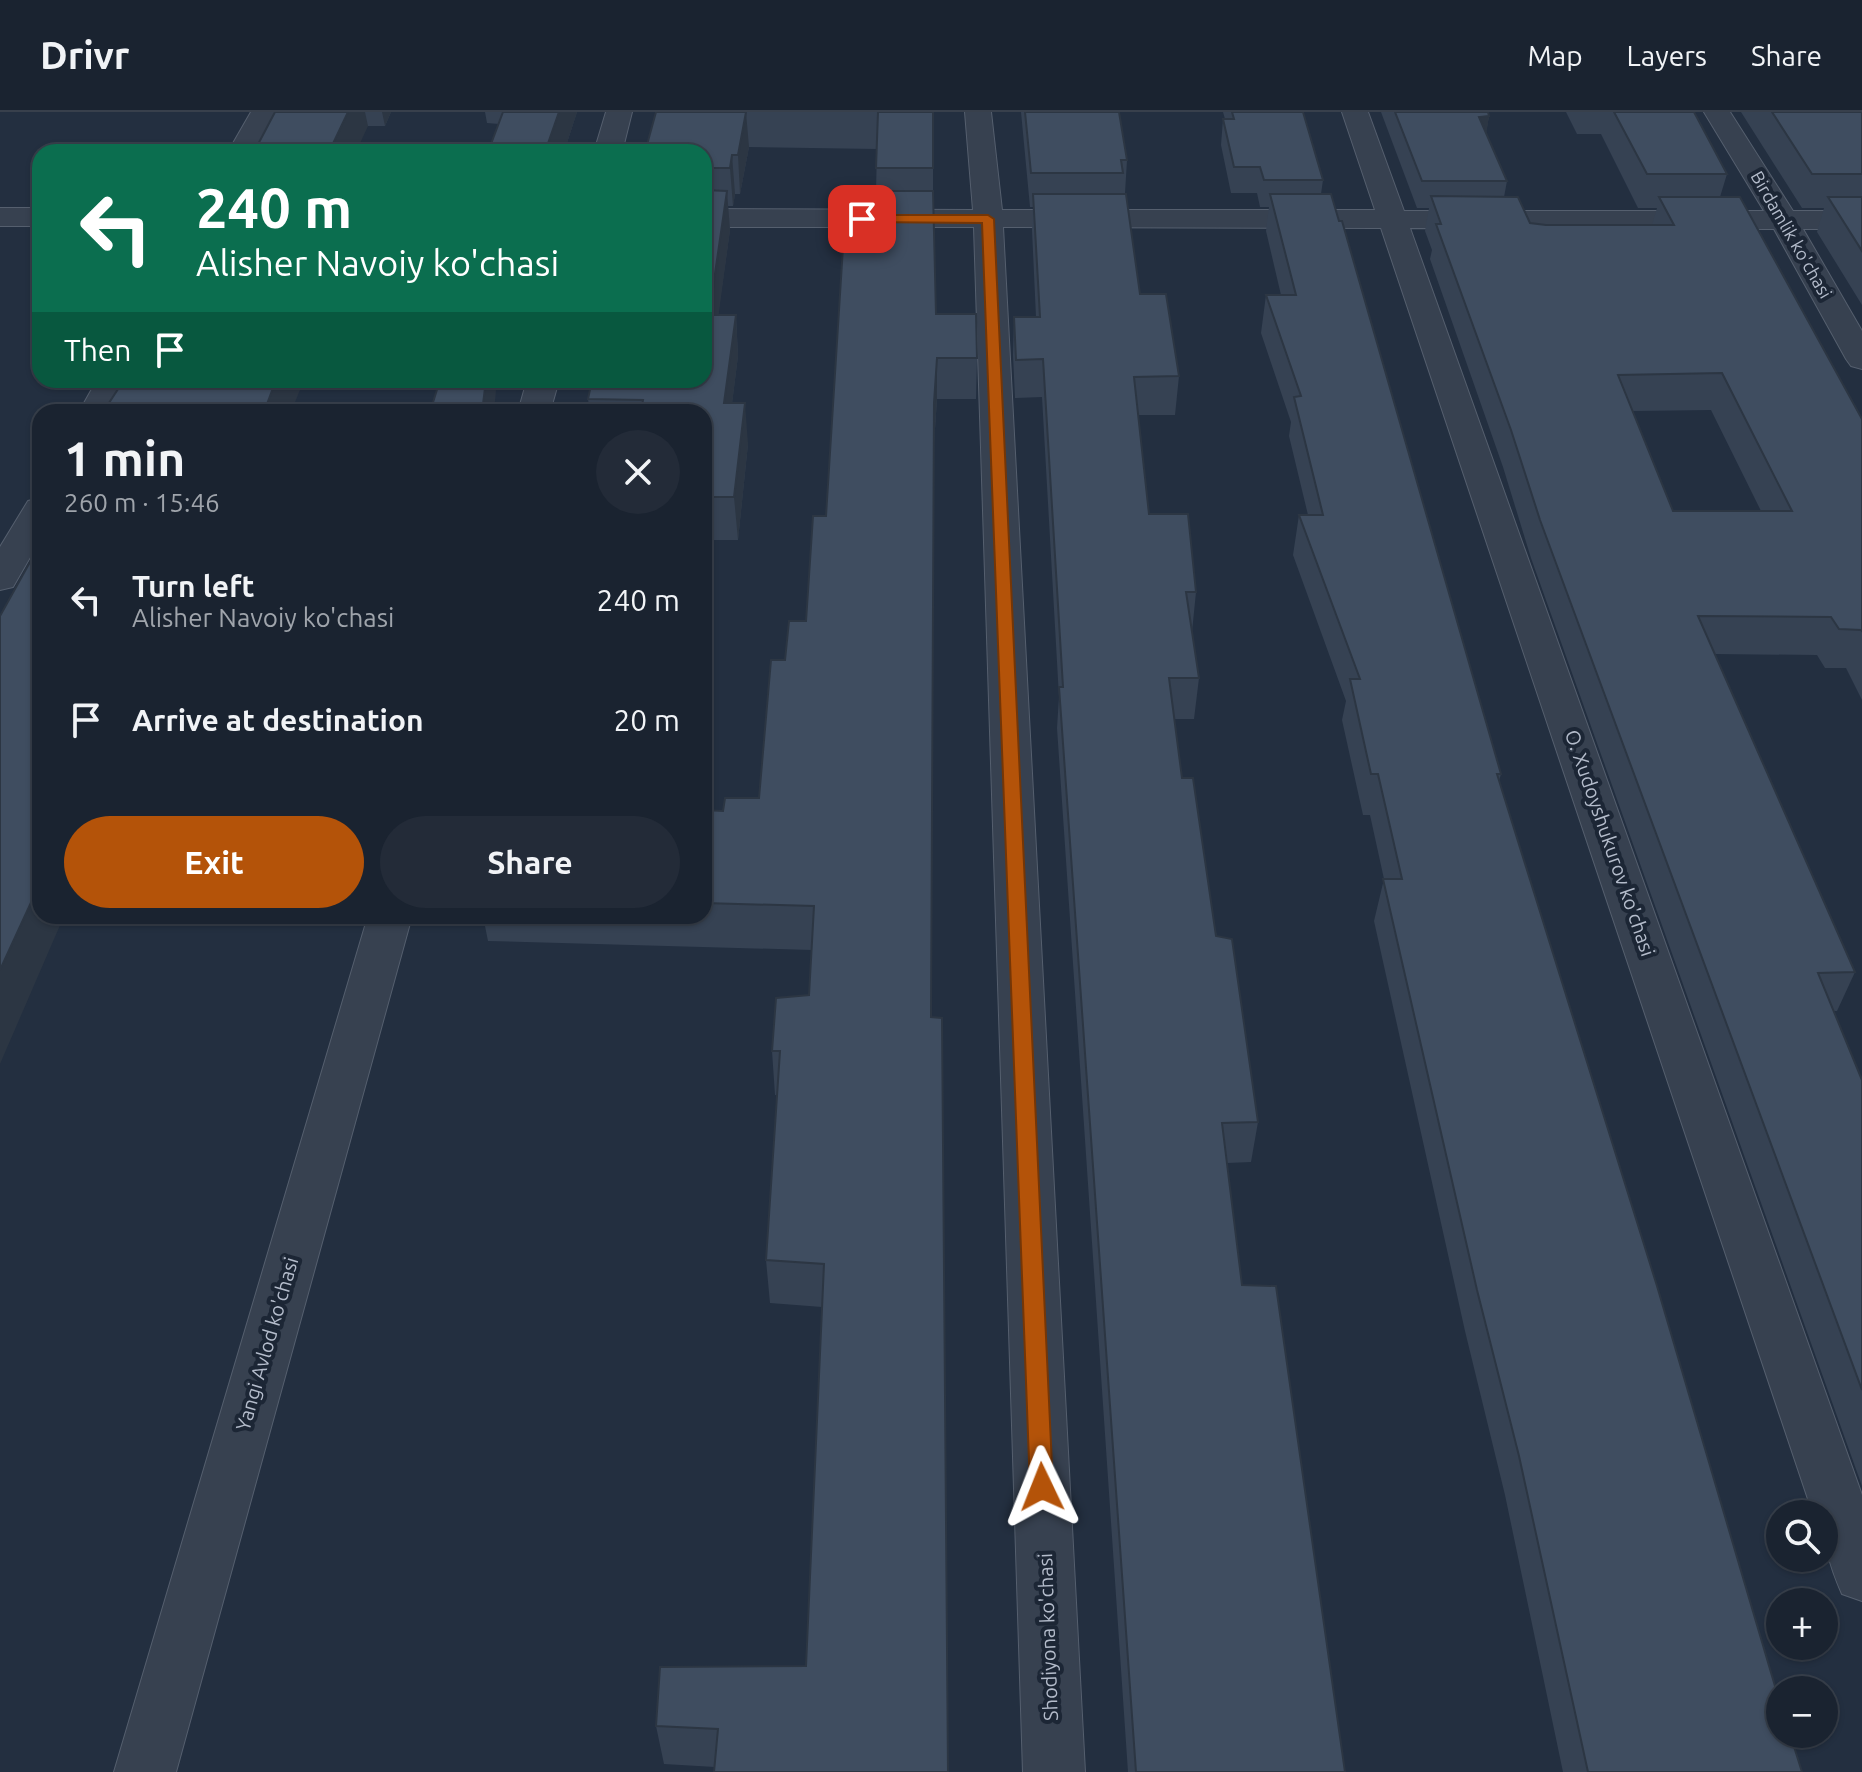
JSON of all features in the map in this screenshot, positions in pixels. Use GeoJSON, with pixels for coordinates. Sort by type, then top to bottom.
{"type":"FeatureCollection","features":[{"type":"Feature","properties":{"kind":"street"},"geometry":{"type":"LineString","coordinates":[[246,144],[264,112]]}},
{"type":"Feature","properties":{"kind":"street"},"geometry":{"type":"LineString","coordinates":[[610,144],[619,112]]}},
{"type":"Feature","properties":{"kind":"street","name":"Shodiyona ko'chasi"},"geometry":{"type":"LineString","coordinates":[[978,112],[988,219],[1054,1772]]}},
{"type":"Feature","properties":{"kind":"street","name":"O. Xudoyshukurov ko'chasi"},"geometry":{"type":"LineString","coordinates":[[1355,112],[1395,220],[1862,1575]]}},
{"type":"Feature","properties":{"kind":"street","name":"Birdamlik ko'chasi"},"geometry":{"type":"LineString","coordinates":[[1717,112],[1784,220],[1862,359]]}},
{"type":"Feature","properties":{"kind":"street"},"geometry":{"type":"LineString","coordinates":[[0,217],[32,217]]}},
{"type":"Feature","properties":{"kind":"street"},"geometry":{"type":"LineString","coordinates":[[712,218],[1862,220]]}},
{"type":"Feature","properties":{"kind":"street"},"geometry":{"type":"LineString","coordinates":[[0,579],[32,522]]}},
{"type":"Feature","properties":{"kind":"street","name":"Yangi Avlod ko'chasi"},"geometry":{"type":"LineString","coordinates":[[145,1772],[388,924]]}},
{"type":"Feature","properties":{"kind":"building"},"geometry":{"type":"Polygon","coordinates":[[[275,112],[348,112],[333,144],[258,144],[275,112]]]}},
{"type":"Feature","properties":{"kind":"building"},"geometry":{"type":"Polygon","coordinates":[[[503,112],[559,112],[548,144],[491,144],[503,112]]]}},
{"type":"Feature","properties":{"kind":"building"},"geometry":{"type":"Polygon","coordinates":[[[656,112],[746,112],[738,155],[732,155],[730,168],[712,168],[712,144],[647,144],[656,112]]]}},
{"type":"Feature","properties":{"kind":"building"},"geometry":{"type":"Polygon","coordinates":[[[878,112],[933,112],[933,168],[876,168],[878,112]]]}},
{"type":"Feature","properties":{"kind":"building"},"geometry":{"type":"Polygon","coordinates":[[[1025,112],[1119,112],[1127,160],[1121,160],[1123,173],[1031,173],[1025,112]]]}},
{"type":"Feature","properties":{"kind":"building"},"geometry":{"type":"Polygon","coordinates":[[[1232,112],[1303,112],[1323,180],[1264,180],[1260,167],[1234,167],[1223,119],[1234,119],[1232,112]]]}},
{"type":"Feature","properties":{"kind":"building"},"geometry":{"type":"Polygon","coordinates":[[[1395,112],[1488,112],[1489,116],[1479,117],[1507,181],[1422,181],[1395,112]]]}},
{"type":"Feature","properties":{"kind":"building"},"geometry":{"type":"Polygon","coordinates":[[[1614,112],[1694,112],[1727,174],[1647,174],[1614,112]]]}},
{"type":"Feature","properties":{"kind":"building"},"geometry":{"type":"Polygon","coordinates":[[[1772,112],[1862,112],[1862,174],[1812,174],[1772,112]]]}},
{"type":"Feature","properties":{"kind":"building"},"geometry":{"type":"Polygon","coordinates":[[[712,190],[727,191],[712,294],[712,190]]]}},
{"type":"Feature","properties":{"kind":"building"},"geometry":{"type":"Polygon","coordinates":[[[875,191],[933,191],[936,314],[976,314],[977,358],[937,358],[934,403],[931,1017],[942,1018],[948,1772],[714,1772],[718,1729],[656,1726],[660,1667],[806,1666],[824,1264],[766,1260],[780,1051],[772,1051],[776,998],[809,995],[814,906],[712,903],[712,810],[723,811],[725,798],[759,798],[771,660],[785,660],[789,621],[806,621],[813,516],[826,516],[845,215],[874,215],[875,191]]]}},
{"type":"Feature","properties":{"kind":"building"},"geometry":{"type":"Polygon","coordinates":[[[1033,194],[1126,194],[1140,294],[1166,294],[1179,376],[1134,377],[1149,514],[1188,514],[1196,592],[1186,592],[1199,678],[1169,678],[1182,778],[1193,778],[1216,936],[1232,939],[1258,1122],[1222,1123],[1242,1285],[1276,1286],[1345,1772],[1136,1772],[1059,687],[1063,687],[1043,359],[1016,360],[1014,317],[1040,317],[1033,194]]]}},
{"type":"Feature","properties":{"kind":"building"},"geometry":{"type":"Polygon","coordinates":[[[1270,194],[1331,194],[1339,221],[1342,221],[1501,774],[1497,774],[1657,1286],[1772,1676],[1766,1676],[1766,1748],[1794,1748],[1802,1772],[1588,1772],[1519,1456],[1477,1290],[1383,879],[1402,879],[1378,774],[1371,774],[1350,679],[1360,679],[1299,515],[1323,515],[1294,397],[1301,396],[1266,295],[1296,295],[1270,194]]]}},
{"type":"Feature","properties":{"kind":"building"},"geometry":{"type":"Polygon","coordinates":[[[1431,196],[1518,197],[1530,223],[1546,225],[1674,225],[1659,197],[1740,197],[1862,419],[1862,631],[1839,629],[1831,617],[1698,616],[1855,972],[1818,973],[1862,1080],[1862,1390],[1540,520],[1511,430],[1436,224],[1441,224],[1431,196]],[[1722,373],[1618,375],[1673,511],[1792,511],[1722,373]]]}},
{"type":"Feature","properties":{"kind":"building"},"geometry":{"type":"Polygon","coordinates":[[[1828,197],[1862,197],[1862,251],[1828,197]]]}},
{"type":"Feature","properties":{"kind":"building"},"geometry":{"type":"Polygon","coordinates":[[[712,315],[736,315],[724,403],[745,403],[734,497],[712,497],[712,404],[642,404],[643,400],[588,399],[590,388],[712,388],[712,315]]]}},
{"type":"Feature","properties":{"kind":"building"},"geometry":{"type":"Polygon","coordinates":[[[119,388],[273,388],[267,404],[108,404],[119,388]]]}},
{"type":"Feature","properties":{"kind":"building"},"geometry":{"type":"Polygon","coordinates":[[[438,388],[485,388],[483,404],[432,404],[438,388]]]}},
{"type":"Feature","properties":{"kind":"building"},"geometry":{"type":"Polygon","coordinates":[[[32,558],[32,900],[0,970],[0,616],[32,558]]]}},
{"type":"Feature","properties":{"kind":"route"},"geometry":{"type":"LineString","coordinates":[[862,219],[988,219],[1042,1487]]}}]}
